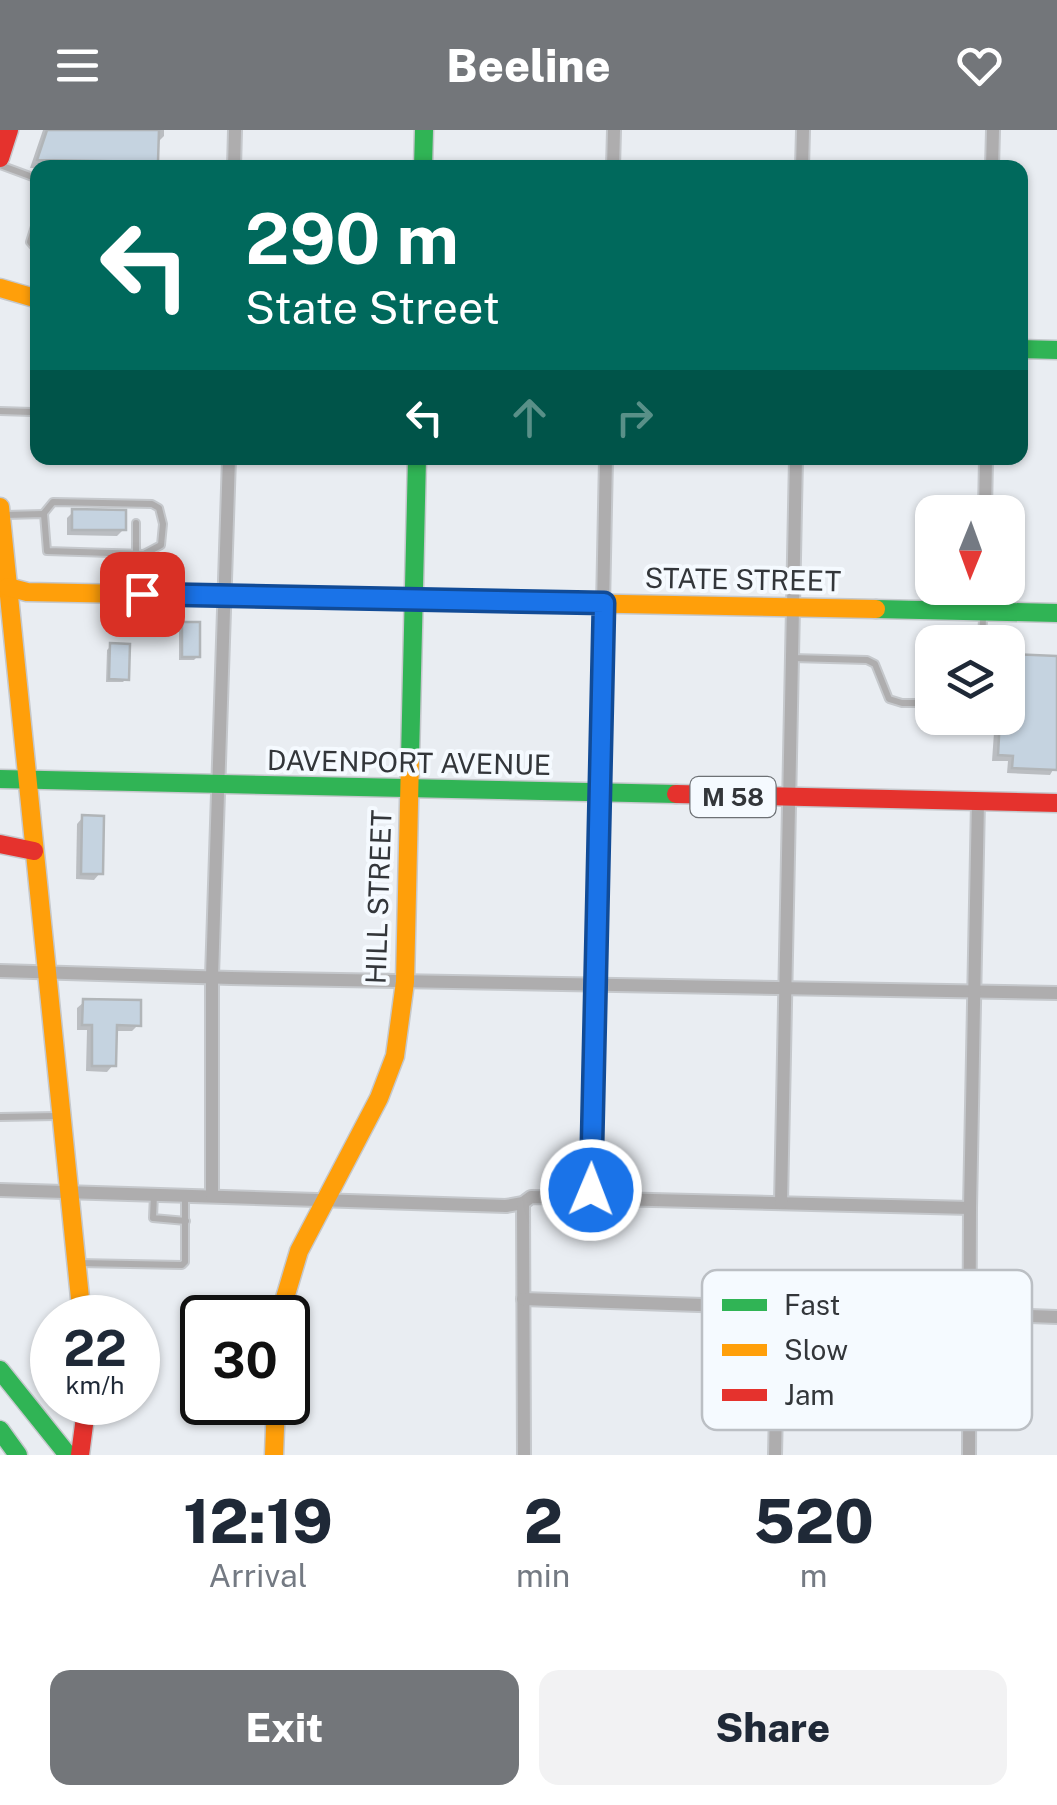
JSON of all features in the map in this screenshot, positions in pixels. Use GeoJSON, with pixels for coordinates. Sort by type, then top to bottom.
{"type":"FeatureCollection","features":[{"type":"Feature","properties":{"kind":"main road"},"geometry":{"type":"LineString","coordinates":[[0,161],[9,130]]}},
{"type":"Feature","properties":{"kind":"main road"},"geometry":{"type":"LineString","coordinates":[[423,160],[424,130]]}},
{"type":"Feature","properties":{"kind":"main road"},"geometry":{"type":"LineString","coordinates":[[0,288],[30,297]]}},
{"type":"Feature","properties":{"kind":"main road"},"geometry":{"type":"LineString","coordinates":[[1028,349],[1057,350]]}},
{"type":"Feature","properties":{"kind":"main road","name":"HILL STREET"},"geometry":{"type":"LineString","coordinates":[[284,1295],[290,1270],[393,1063],[404,982],[417,465]]}},
{"type":"Feature","properties":{"kind":"main road"},"geometry":{"type":"LineString","coordinates":[[0,507],[3,587],[27,779],[79,1295]]}},
{"type":"Feature","properties":{"kind":"main road","name":"STATE STREET"},"geometry":{"type":"LineString","coordinates":[[3,587],[27,592],[1057,612]]}},
{"type":"Feature","properties":{"kind":"main road","name":"DAVENPORT AVENUE"},"geometry":{"type":"LineString","coordinates":[[0,779],[1057,803]]}},
{"type":"Feature","properties":{"kind":"main road"},"geometry":{"type":"LineString","coordinates":[[0,844],[34,850]]}},
{"type":"Feature","properties":{"kind":"main road"},"geometry":{"type":"LineString","coordinates":[[0,1370],[68,1455]]}},
{"type":"Feature","properties":{"kind":"main road"},"geometry":{"type":"LineString","coordinates":[[80,1455],[84,1425]]}},
{"type":"Feature","properties":{"kind":"main road"},"geometry":{"type":"LineString","coordinates":[[274,1455],[276,1425]]}},
{"type":"Feature","properties":{"kind":"main road"},"geometry":{"type":"LineString","coordinates":[[281,1425],[285,1455]]}},
{"type":"Feature","properties":{"kind":"main road"},"geometry":{"type":"LineString","coordinates":[[2,1432],[18,1455]]}},
{"type":"Feature","properties":{"kind":"street"},"geometry":{"type":"LineString","coordinates":[[234,160],[235,130]]}},
{"type":"Feature","properties":{"kind":"street"},"geometry":{"type":"LineString","coordinates":[[613,160],[614,130]]}},
{"type":"Feature","properties":{"kind":"street"},"geometry":{"type":"LineString","coordinates":[[802,160],[803,130]]}},
{"type":"Feature","properties":{"kind":"street"},"geometry":{"type":"LineString","coordinates":[[992,130],[992,160]]}},
{"type":"Feature","properties":{"kind":"street"},"geometry":{"type":"LineString","coordinates":[[212,1196],[212,976],[229,465]]}},
{"type":"Feature","properties":{"kind":"street"},"geometry":{"type":"LineString","coordinates":[[591,1200],[606,465]]}},
{"type":"Feature","properties":{"kind":"street"},"geometry":{"type":"LineString","coordinates":[[780,1204],[796,465]]}},
{"type":"Feature","properties":{"kind":"street"},"geometry":{"type":"LineString","coordinates":[[985,495],[986,465]]}},
{"type":"Feature","properties":{"kind":"street"},"geometry":{"type":"LineString","coordinates":[[983,605],[983,611]]}},
{"type":"Feature","properties":{"kind":"street"},"geometry":{"type":"LineString","coordinates":[[970,1270],[978,801]]}},
{"type":"Feature","properties":{"kind":"street"},"geometry":{"type":"LineString","coordinates":[[0,971],[1057,993]]}},
{"type":"Feature","properties":{"kind":"street"},"geometry":{"type":"LineString","coordinates":[[0,1190],[506,1206],[531,1197],[970,1208]]}},
{"type":"Feature","properties":{"kind":"street"},"geometry":{"type":"LineString","coordinates":[[523,1203],[524,1455]]}},
{"type":"Feature","properties":{"kind":"street"},"geometry":{"type":"LineString","coordinates":[[523,1299],[702,1305]]}},
{"type":"Feature","properties":{"kind":"street"},"geometry":{"type":"LineString","coordinates":[[1032,1316],[1057,1317]]}},
{"type":"Feature","properties":{"kind":"street"},"geometry":{"type":"LineString","coordinates":[[969,1430],[969,1455]]}},
{"type":"Feature","properties":{"kind":"lane"},"geometry":{"type":"LineString","coordinates":[[0,161],[30,175]]}},
{"type":"Feature","properties":{"kind":"lane"},"geometry":{"type":"LineString","coordinates":[[0,411],[30,412]]}},
{"type":"Feature","properties":{"kind":"lane"},"geometry":{"type":"LineString","coordinates":[[53,502],[152,504],[159,508],[163,524],[161,545],[140,554],[46,551],[44,514],[53,502]]}},
{"type":"Feature","properties":{"kind":"lane"},"geometry":{"type":"LineString","coordinates":[[1,516],[44,514]]}},
{"type":"Feature","properties":{"kind":"lane"},"geometry":{"type":"LineString","coordinates":[[136,523],[142,594]]}},
{"type":"Feature","properties":{"kind":"lane"},"geometry":{"type":"LineString","coordinates":[[983,611],[983,625]]}},
{"type":"Feature","properties":{"kind":"lane"},"geometry":{"type":"LineString","coordinates":[[792,658],[867,660],[875,664],[889,699],[915,703]]}},
{"type":"Feature","properties":{"kind":"lane"},"geometry":{"type":"LineString","coordinates":[[0,1117],[63,1116]]}},
{"type":"Feature","properties":{"kind":"lane"},"geometry":{"type":"LineString","coordinates":[[154,1194],[156,1221],[186,1221]]}},
{"type":"Feature","properties":{"kind":"lane"},"geometry":{"type":"LineString","coordinates":[[76,1263],[182,1265],[186,1195]]}},
{"type":"Feature","properties":{"kind":"building"},"geometry":{"type":"Polygon","coordinates":[[[47,130],[159,130],[158,160],[37,160],[47,130]]]}},
{"type":"Feature","properties":{"kind":"building"},"geometry":{"type":"Polygon","coordinates":[[[72,509],[126,510],[126,530],[72,530],[72,509]]]}},
{"type":"Feature","properties":{"kind":"building"},"geometry":{"type":"Polygon","coordinates":[[[182,622],[200,622],[200,657],[182,657],[182,622]]]}},
{"type":"Feature","properties":{"kind":"building"},"geometry":{"type":"Polygon","coordinates":[[[110,643],[130,644],[129,680],[109,679],[110,643]]]}},
{"type":"Feature","properties":{"kind":"building"},"geometry":{"type":"Polygon","coordinates":[[[1025,655],[1057,656],[1057,770],[1012,768],[1013,756],[998,755],[999,735],[1025,735],[1025,655]]]}},
{"type":"Feature","properties":{"kind":"building"},"geometry":{"type":"Polygon","coordinates":[[[82,815],[104,816],[103,874],[81,874],[82,815]]]}},
{"type":"Feature","properties":{"kind":"building"},"geometry":{"type":"Polygon","coordinates":[[[83,999],[141,1000],[141,1026],[117,1025],[116,1066],[92,1066],[92,1025],[82,1025],[83,999]]]}},
{"type":"Feature","properties":{"kind":"traffic: fast"},"geometry":{"type":"LineString","coordinates":[[423,160],[424,130]]}},
{"type":"Feature","properties":{"kind":"traffic: fast"},"geometry":{"type":"LineString","coordinates":[[1028,349],[1057,350]]}},
{"type":"Feature","properties":{"kind":"traffic: fast"},"geometry":{"type":"LineString","coordinates":[[410,759],[417,465]]}},
{"type":"Feature","properties":{"kind":"traffic: fast"},"geometry":{"type":"LineString","coordinates":[[0,588],[8,587]]}},
{"type":"Feature","properties":{"kind":"traffic: fast"},"geometry":{"type":"LineString","coordinates":[[876,609],[1057,613]]}},
{"type":"Feature","properties":{"kind":"traffic: fast"},"geometry":{"type":"LineString","coordinates":[[0,779],[676,794]]}},
{"type":"Feature","properties":{"kind":"traffic: fast"},"geometry":{"type":"LineString","coordinates":[[0,1370],[68,1455]]}},
{"type":"Feature","properties":{"kind":"traffic: fast"},"geometry":{"type":"LineString","coordinates":[[0,1430],[18,1455]]}},
{"type":"Feature","properties":{"kind":"traffic: slow"},"geometry":{"type":"LineString","coordinates":[[0,288],[30,297]]}},
{"type":"Feature","properties":{"kind":"traffic: slow"},"geometry":{"type":"LineString","coordinates":[[0,507],[80,1295]]}},
{"type":"Feature","properties":{"kind":"traffic: slow"},"geometry":{"type":"LineString","coordinates":[[8,587],[27,592],[876,609]]}},
{"type":"Feature","properties":{"kind":"traffic: slow"},"geometry":{"type":"LineString","coordinates":[[286,1295],[299,1251],[379,1098],[395,1056],[405,982],[410,759]]}},
{"type":"Feature","properties":{"kind":"traffic: slow"},"geometry":{"type":"LineString","coordinates":[[274,1455],[275,1425]]}},
{"type":"Feature","properties":{"kind":"traffic: jam"},"geometry":{"type":"LineString","coordinates":[[0,158],[9,130]]}},
{"type":"Feature","properties":{"kind":"traffic: jam"},"geometry":{"type":"LineString","coordinates":[[676,794],[1057,803]]}},
{"type":"Feature","properties":{"kind":"traffic: jam"},"geometry":{"type":"LineString","coordinates":[[0,844],[34,851]]}},
{"type":"Feature","properties":{"kind":"traffic: jam"},"geometry":{"type":"LineString","coordinates":[[80,1455],[84,1425]]}},
{"type":"Feature","properties":{"kind":"route"},"geometry":{"type":"LineString","coordinates":[[142,594],[604,603],[591,1190]]}}]}
